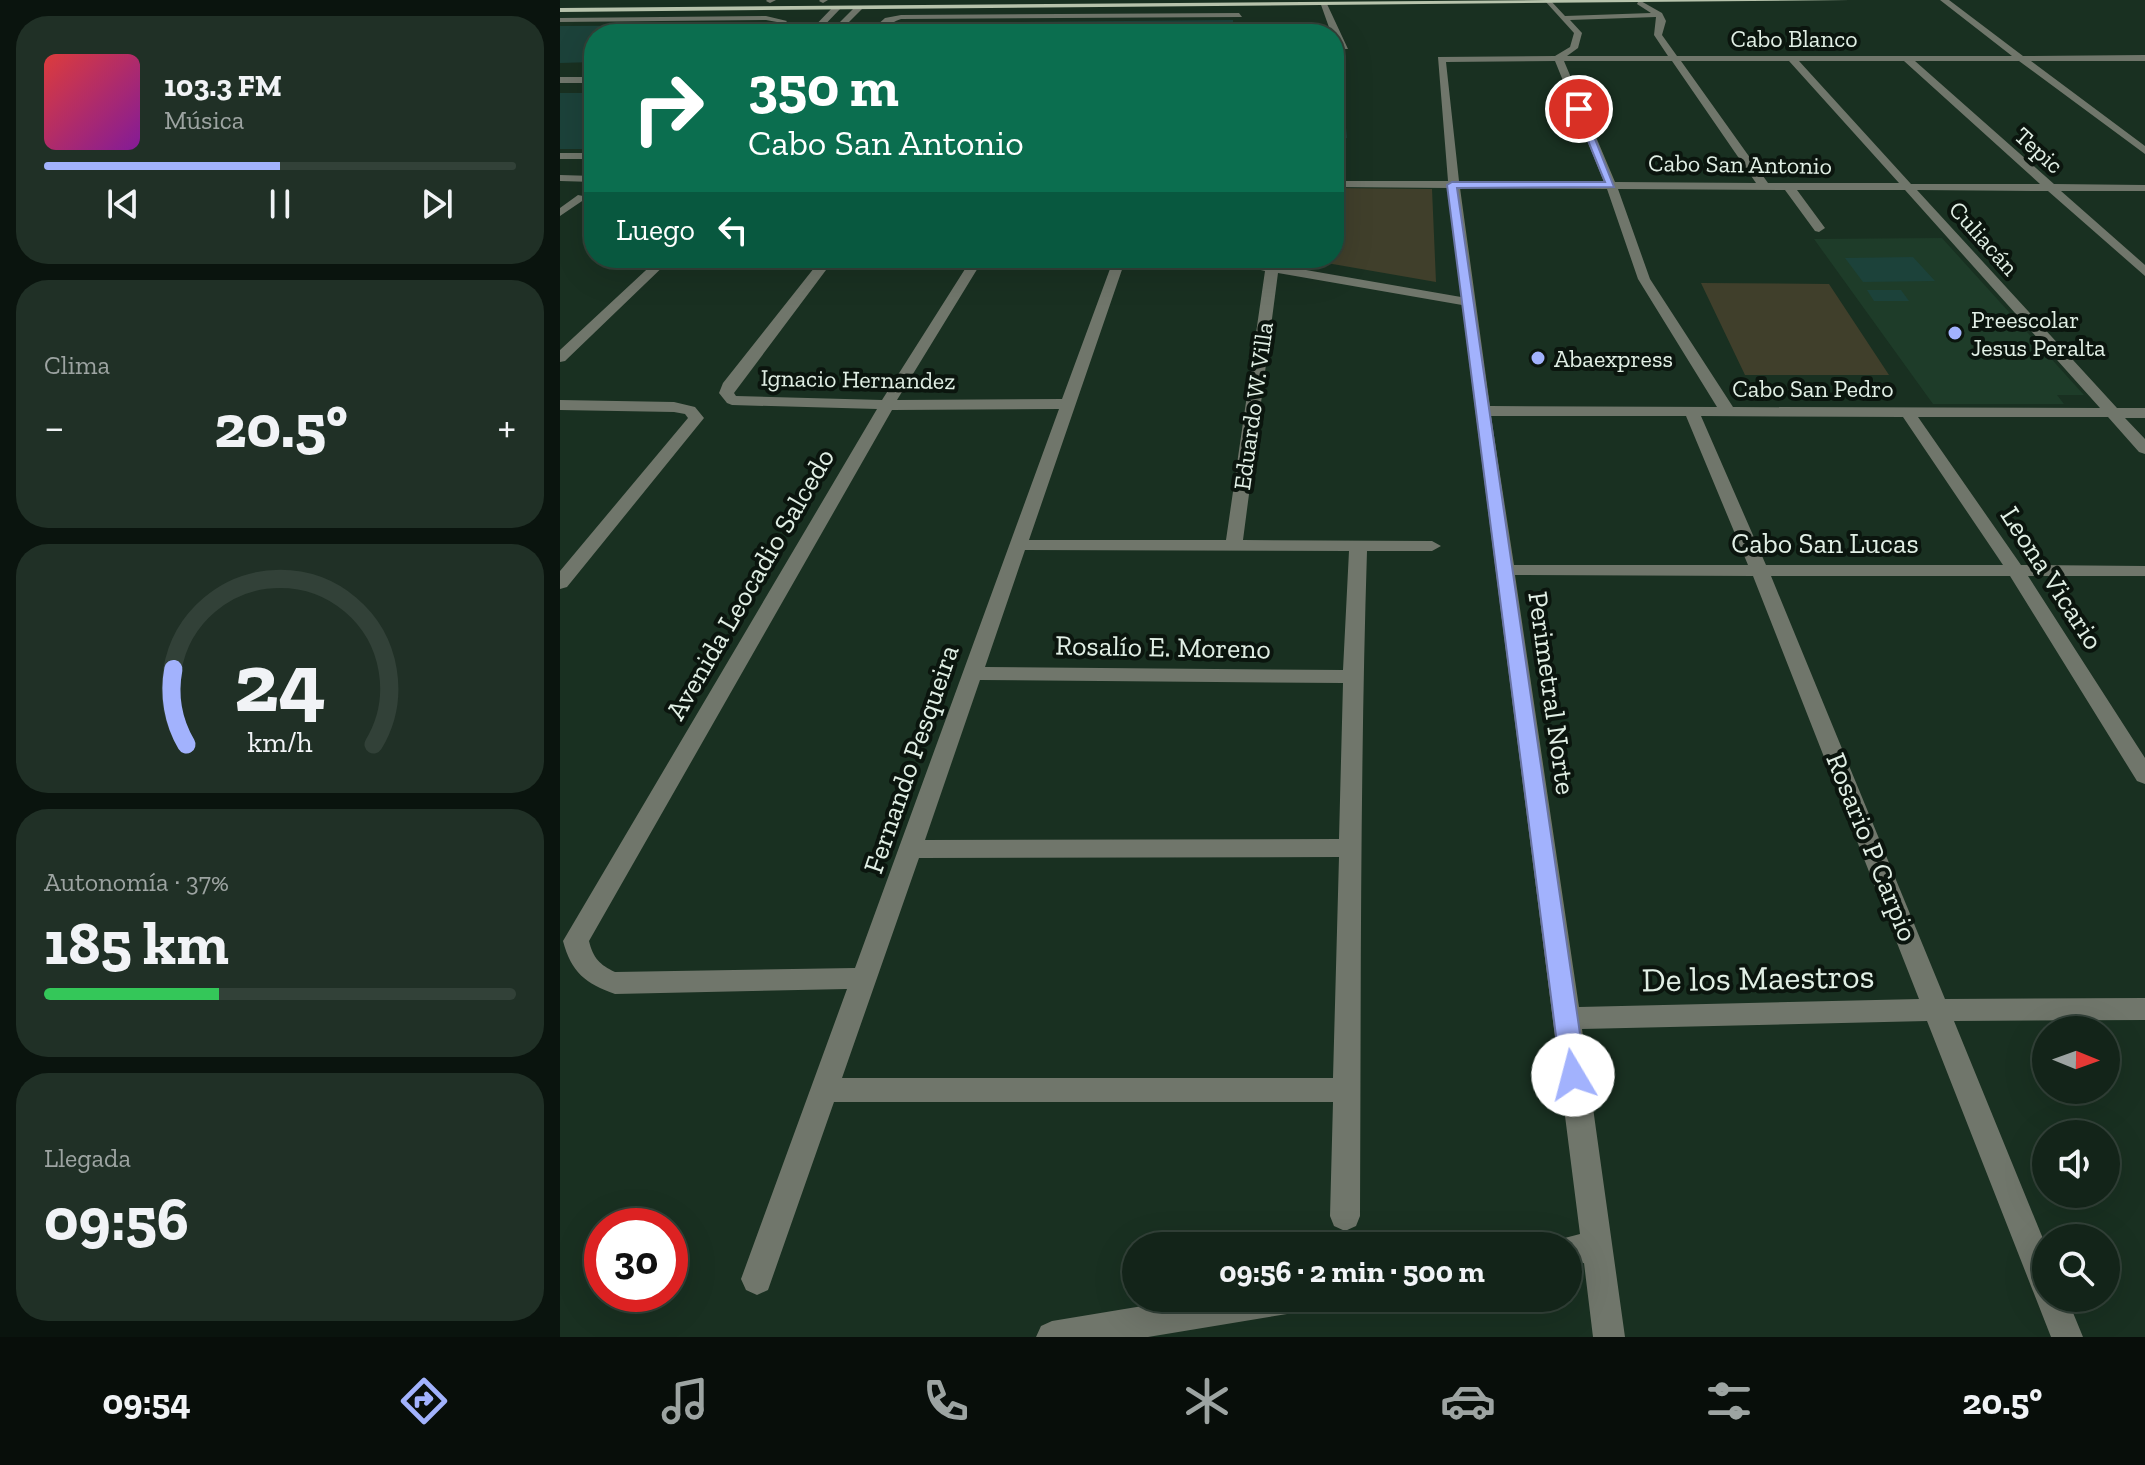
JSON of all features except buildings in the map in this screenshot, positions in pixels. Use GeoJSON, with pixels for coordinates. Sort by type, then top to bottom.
{"type":"FeatureCollection","features":[{"type":"Feature","properties":{"kind":"main road"},"geometry":{"type":"LineString","coordinates":[[560,3],[897,0]]}},
{"type":"Feature","properties":{"kind":"main road"},"geometry":{"type":"LineString","coordinates":[[560,10],[859,8],[932,3],[1846,0]]}},
{"type":"Feature","properties":{"kind":"street"},"geometry":{"type":"LineString","coordinates":[[1944,0],[2145,151]]}},
{"type":"Feature","properties":{"kind":"street"},"geometry":{"type":"LineString","coordinates":[[1640,2],[1659,15],[1662,21],[1658,35],[1765,187]]}},
{"type":"Feature","properties":{"kind":"street"},"geometry":{"type":"LineString","coordinates":[[1548,3],[1566,18],[1579,37],[1574,48],[1558,58],[1611,185],[1644,279],[1728,412]]}},
{"type":"Feature","properties":{"kind":"street"},"geometry":{"type":"LineString","coordinates":[[1323,4],[1331,24]]}},
{"type":"Feature","properties":{"kind":"street"},"geometry":{"type":"LineString","coordinates":[[821,24],[837,8]]}},
{"type":"Feature","properties":{"kind":"street"},"geometry":{"type":"LineString","coordinates":[[842,24],[859,8]]}},
{"type":"Feature","properties":{"kind":"street"},"geometry":{"type":"LineString","coordinates":[[883,24],[901,17],[1239,15]]}},
{"type":"Feature","properties":{"kind":"street"},"geometry":{"type":"LineString","coordinates":[[1566,18],[1659,15]]}},
{"type":"Feature","properties":{"kind":"street"},"geometry":{"type":"LineString","coordinates":[[560,20],[783,21],[780,24]]}},
{"type":"Feature","properties":{"kind":"street","name":"Cabo Blanco"},"geometry":{"type":"LineString","coordinates":[[1443,58],[2143,60]]}},
{"type":"Feature","properties":{"kind":"street","name":"Perimetral Norte"},"geometry":{"type":"LineString","coordinates":[[1443,58],[1452,185],[1566,1018],[1581,1232]]}},
{"type":"Feature","properties":{"kind":"street","name":"Culiacán"},"geometry":{"type":"LineString","coordinates":[[1791,58],[2145,449]]}},
{"type":"Feature","properties":{"kind":"street","name":"Tepic"},"geometry":{"type":"LineString","coordinates":[[1906,58],[2145,272]]}},
{"type":"Feature","properties":{"kind":"street"},"geometry":{"type":"LineString","coordinates":[[560,80],[584,80]]}},
{"type":"Feature","properties":{"kind":"street"},"geometry":{"type":"LineString","coordinates":[[560,156],[584,156]]}},
{"type":"Feature","properties":{"kind":"street"},"geometry":{"type":"LineString","coordinates":[[560,178],[584,179]]}},
{"type":"Feature","properties":{"kind":"street","name":"Cabo San Antonio"},"geometry":{"type":"LineString","coordinates":[[1344,184],[2145,188]]}},
{"type":"Feature","properties":{"kind":"street"},"geometry":{"type":"LineString","coordinates":[[1789,187],[1819,228]]}},
{"type":"Feature","properties":{"kind":"street"},"geometry":{"type":"LineString","coordinates":[[560,213],[582,197]]}},
{"type":"Feature","properties":{"kind":"street"},"geometry":{"type":"LineString","coordinates":[[560,358],[655,268]]}},
{"type":"Feature","properties":{"kind":"street","name":"Ignacio Hernandez"},"geometry":{"type":"LineString","coordinates":[[821,268],[728,386],[726,393],[732,400],[887,405],[1068,404]]}},
{"type":"Feature","properties":{"kind":"street","name":"Avenida Leocadio Salcedo"},"geometry":{"type":"LineString","coordinates":[[864,978],[615,983],[594,976],[581,964],[576,941],[887,405],[972,268]]}},
{"type":"Feature","properties":{"kind":"street","name":"Fernando Pesqueira"},"geometry":{"type":"LineString","coordinates":[[757,1279],[1116,268]]}},
{"type":"Feature","properties":{"kind":"street"},"geometry":{"type":"LineString","coordinates":[[1267,268],[1468,302]]}},
{"type":"Feature","properties":{"kind":"street","name":"Eduardo W. Villa"},"geometry":{"type":"LineString","coordinates":[[1234,544],[1272,269]]}},
{"type":"Feature","properties":{"kind":"street"},"geometry":{"type":"LineString","coordinates":[[560,405],[674,407],[690,410],[696,418],[560,583]]}},
{"type":"Feature","properties":{"kind":"street","name":"Cabo San Pedro"},"geometry":{"type":"LineString","coordinates":[[1481,411],[2145,413]]}},
{"type":"Feature","properties":{"kind":"street","name":"Rosario P Carpio"},"geometry":{"type":"LineString","coordinates":[[1692,412],[1760,571],[2032,1249]]}},
{"type":"Feature","properties":{"kind":"street","name":"Leona Vicario"},"geometry":{"type":"LineString","coordinates":[[1907,412],[2015,570],[2145,776]]}},
{"type":"Feature","properties":{"kind":"street"},"geometry":{"type":"LineString","coordinates":[[1017,545],[1432,546]]}},
{"type":"Feature","properties":{"kind":"street"},"geometry":{"type":"LineString","coordinates":[[1345,1216],[1353,677],[1358,546]]}},
{"type":"Feature","properties":{"kind":"street","name":"Cabo San Lucas"},"geometry":{"type":"LineString","coordinates":[[1506,570],[2145,571]]}},
{"type":"Feature","properties":{"kind":"street","name":"Rosalío E. Moreno"},"geometry":{"type":"LineString","coordinates":[[973,673],[1353,677]]}},
{"type":"Feature","properties":{"kind":"street"},"geometry":{"type":"LineString","coordinates":[[912,849],[1351,848]]}},
{"type":"Feature","properties":{"kind":"street","name":"De los Maestros"},"geometry":{"type":"LineString","coordinates":[[1566,1018],[2145,1009]]}},
{"type":"Feature","properties":{"kind":"street"},"geometry":{"type":"LineString","coordinates":[[824,1090],[1349,1090]]}},
{"type":"Feature","properties":{"kind":"street","name":"Perimetral Norte"},"geometry":{"type":"LineString","coordinates":[[1582,1249],[1609,1337]]}},
{"type":"Feature","properties":{"kind":"street"},"geometry":{"type":"LineString","coordinates":[[1052,1337],[1130,1330],[1218,1312]]}},
{"type":"Feature","properties":{"kind":"street"},"geometry":{"type":"LineString","coordinates":[[2057,1312],[2067,1337]]}},
{"type":"Feature","properties":{"kind":"shaded area"},"geometry":{"type":"Polygon","coordinates":[[[1344,188],[1432,189],[1436,282],[1344,266],[1344,188]]]}},
{"type":"Feature","properties":{"kind":"shaded area","name":"Preescolar Jesus Peralta"},"geometry":{"type":"Polygon","coordinates":[[[1942,238],[2084,395],[2057,395],[2064,404],[1933,404],[1814,239],[1942,238]]]}},
{"type":"Feature","properties":{"kind":"shaded area"},"geometry":{"type":"Polygon","coordinates":[[[1701,283],[1829,284],[1889,375],[1745,375],[1701,283]]]}},
{"type":"Feature","properties":{"kind":"place","name":"Preescolar Jesus Peralta"},"geometry":{"type":"Point","coordinates":[1955,333]}},
{"type":"Feature","properties":{"kind":"place","name":"Abaexpress"},"geometry":{"type":"Point","coordinates":[1538,358]}},
{"type":"Feature","properties":{"kind":"route"},"geometry":{"type":"LineString","coordinates":[[1573,1075],[1452,185],[1611,185],[1579,109]]}}]}
